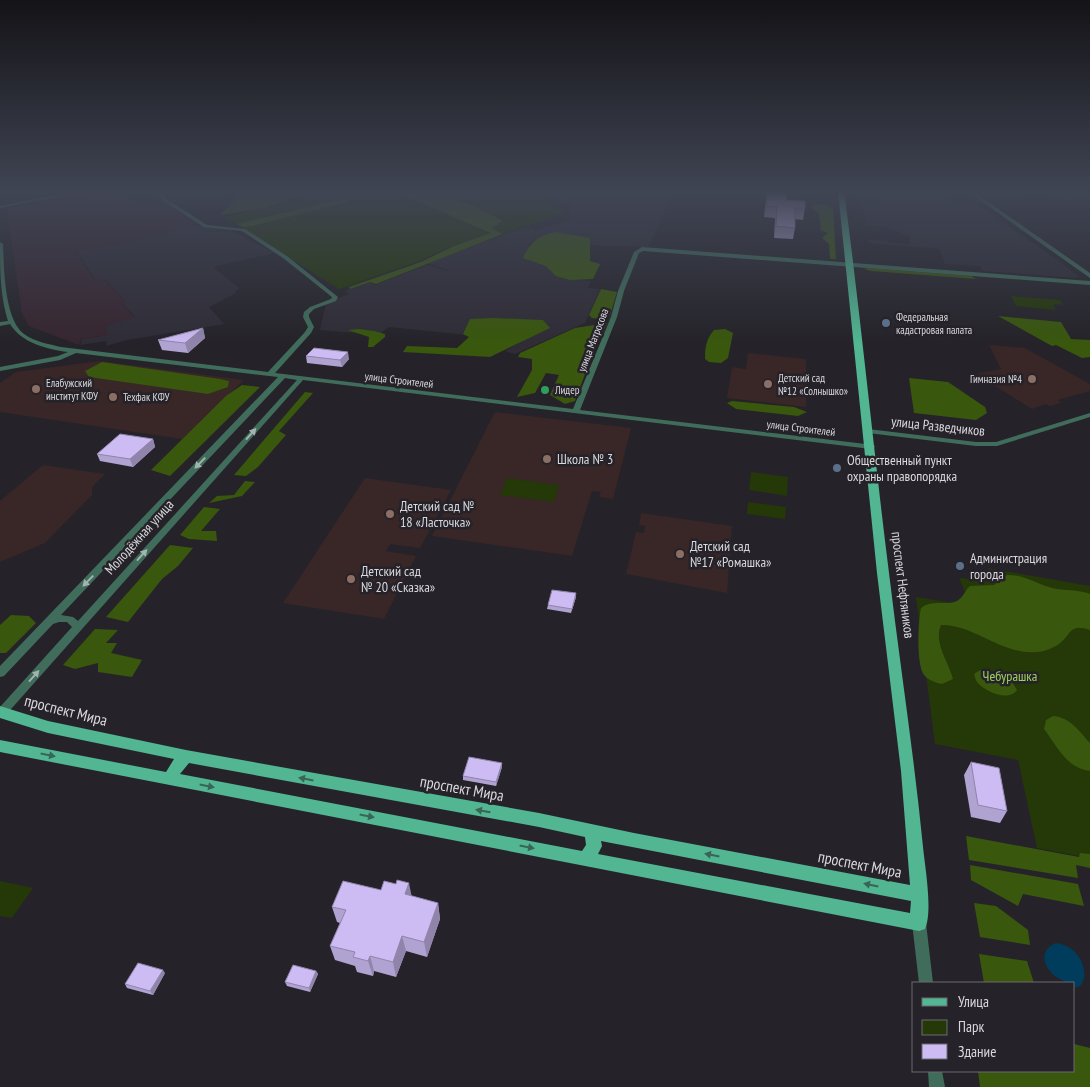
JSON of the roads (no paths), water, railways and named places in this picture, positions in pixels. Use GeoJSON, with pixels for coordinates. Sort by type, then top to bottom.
{"type":"FeatureCollection","features":[{"type":"Feature","properties":{"kind":"main road","name":"проспект Нефтяников"},"geometry":{"type":"LineString","coordinates":[[848,242],[883,573],[908,771],[919,895],[919,923]]}},
{"type":"Feature","properties":{"kind":"main road","name":"проспект Мира"},"geometry":{"type":"LineString","coordinates":[[0,713],[48,727],[186,756],[539,820],[592,832],[919,895]]}},
{"type":"Feature","properties":{"kind":"main road"},"geometry":{"type":"LineString","coordinates":[[0,746],[919,923]]}},
{"type":"Feature","properties":{"kind":"main road"},"geometry":{"type":"LineString","coordinates":[[172,779],[174,769],[186,756]]}},
{"type":"Feature","properties":{"kind":"main road"},"geometry":{"type":"LineString","coordinates":[[586,859],[594,846],[592,832]]}},
{"type":"Feature","properties":{"kind":"street"},"geometry":{"type":"LineString","coordinates":[[261,242],[334,296],[334,300],[312,308],[306,313],[311,327],[308,334],[269,375]]}},
{"type":"Feature","properties":{"kind":"street"},"geometry":{"type":"LineString","coordinates":[[1041,242],[1090,276]]}},
{"type":"Feature","properties":{"kind":"street"},"geometry":{"type":"LineString","coordinates":[[0,244],[3,299],[11,322],[0,324]]}},
{"type":"Feature","properties":{"kind":"street","name":"улица Матросова"},"geometry":{"type":"LineString","coordinates":[[576,411],[614,317],[629,269],[637,252],[642,249],[851,265]]}},
{"type":"Feature","properties":{"kind":"street"},"geometry":{"type":"LineString","coordinates":[[851,265],[1090,283]]}},
{"type":"Feature","properties":{"kind":"street","name":"улица Строителей"},"geometry":{"type":"LineString","coordinates":[[11,322],[25,338],[74,352],[114,355],[282,377],[871,447]]}},
{"type":"Feature","properties":{"kind":"street"},"geometry":{"type":"LineString","coordinates":[[0,368],[60,358],[74,352]]}},
{"type":"Feature","properties":{"kind":"street","name":"Молодёжная улица"},"geometry":{"type":"LineString","coordinates":[[0,674],[282,377]]}},
{"type":"Feature","properties":{"kind":"street","name":"Молодёжная улица"},"geometry":{"type":"LineString","coordinates":[[0,713],[300,379]]}},
{"type":"Feature","properties":{"kind":"street"},"geometry":{"type":"LineString","coordinates":[[491,410],[495,402]]}},
{"type":"Feature","properties":{"kind":"street","name":"улица Разведчиков"},"geometry":{"type":"LineString","coordinates":[[868,431],[990,444],[1004,442],[1090,415]]}},
{"type":"Feature","properties":{"kind":"street"},"geometry":{"type":"LineString","coordinates":[[48,623],[52,620],[64,618],[73,620],[78,627]]}},
{"type":"Feature","properties":{"kind":"street","name":"проспект Нефтяников"},"geometry":{"type":"LineString","coordinates":[[919,923],[926,982]]}},
{"type":"Feature","properties":{"kind":"street"},"geometry":{"type":"LineString","coordinates":[[935,1072],[937,1087]]}},
{"type":"Feature","properties":{"kind":"water"},"geometry":{"type":"Polygon","coordinates":[[[1056,943],[1067,946],[1075,953],[1081,960],[1084,968],[1083,983],[1075,987],[1075,982],[1066,982],[1052,973],[1047,967],[1045,960],[1048,948],[1056,943]]]}},
{"type":"Feature","properties":{"kind":"place","name":"Федеральная кадастровая палата"},"geometry":{"type":"Point","coordinates":[886,323]}},
{"type":"Feature","properties":{"kind":"place","name":"Гимназия №4"},"geometry":{"type":"Point","coordinates":[1032,379]}},
{"type":"Feature","properties":{"kind":"place","name":"Детский сад №12 «Солнышко»"},"geometry":{"type":"Point","coordinates":[768,384]}},
{"type":"Feature","properties":{"kind":"place","name":"Елабужский институт КФУ"},"geometry":{"type":"Point","coordinates":[36,389]}},
{"type":"Feature","properties":{"kind":"place","name":"Лидер"},"geometry":{"type":"Point","coordinates":[545,390]}},
{"type":"Feature","properties":{"kind":"place","name":"Техфак КФУ"},"geometry":{"type":"Point","coordinates":[113,397]}},
{"type":"Feature","properties":{"kind":"place","name":"Школа № 3"},"geometry":{"type":"Point","coordinates":[547,459]}},
{"type":"Feature","properties":{"kind":"place","name":"Общественный пункт охраны правопорядка"},"geometry":{"type":"Point","coordinates":[837,468]}},
{"type":"Feature","properties":{"kind":"place","name":"Детский сад № 18 «Ласточка»"},"geometry":{"type":"Point","coordinates":[390,514]}},
{"type":"Feature","properties":{"kind":"place","name":"Детский сад №17 «Ромашка»"},"geometry":{"type":"Point","coordinates":[680,554]}},
{"type":"Feature","properties":{"kind":"place","name":"Администрация города"},"geometry":{"type":"Point","coordinates":[960,566]}},
{"type":"Feature","properties":{"kind":"place","name":"Детский сад № 20 «Сказка»"},"geometry":{"type":"Point","coordinates":[351,579]}},
{"type":"Feature","properties":{"kind":"park label","name":"Чебурашка"},"geometry":{"type":"Point","coordinates":[1010,676]}}]}
